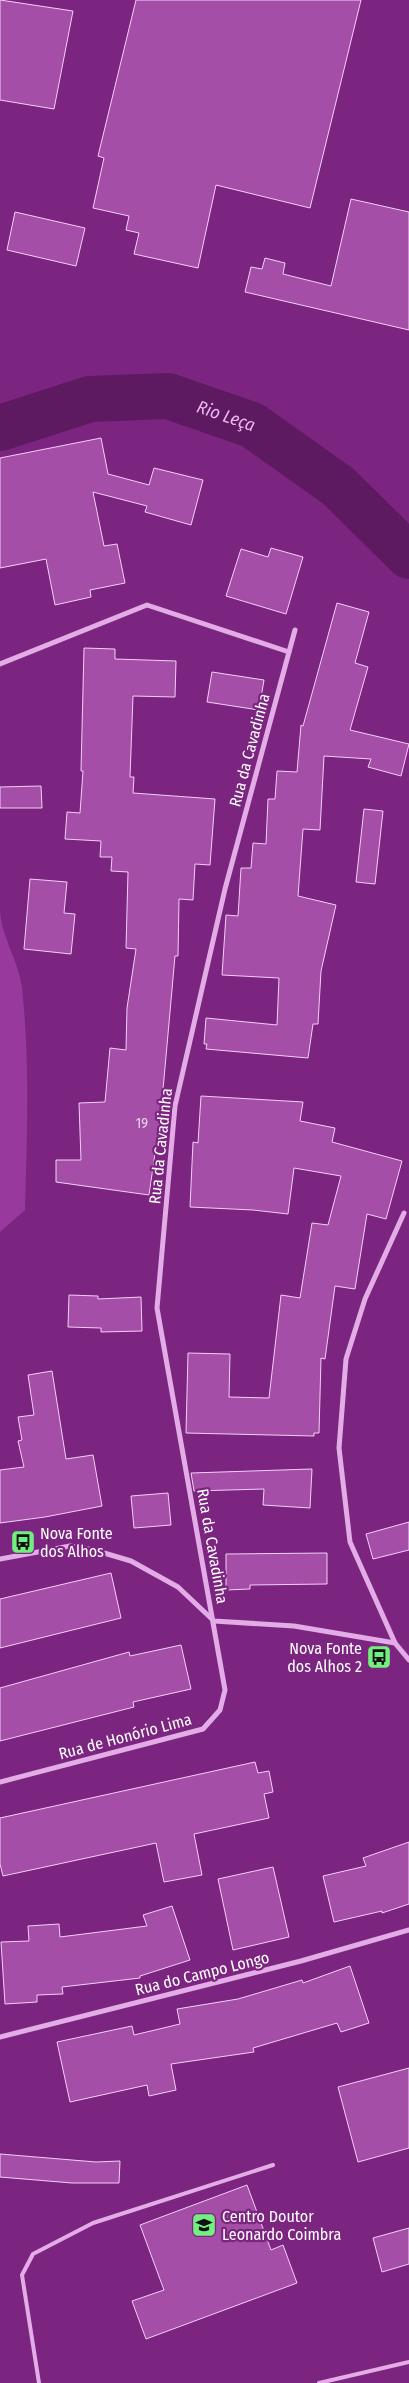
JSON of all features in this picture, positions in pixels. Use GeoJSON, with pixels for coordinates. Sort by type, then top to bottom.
{"type":"FeatureCollection","features":[{"type":"Feature","properties":{"kind":"street"},"geometry":{"type":"LineString","coordinates":[[0,664],[147,605],[289,652]]}},
{"type":"Feature","properties":{"kind":"street","name":"Rua da Cavadinha"},"geometry":{"type":"LineString","coordinates":[[214,1622],[157,1308],[175,1106],[224,889],[295,630]]}},
{"type":"Feature","properties":{"kind":"street"},"geometry":{"type":"LineString","coordinates":[[404,1213],[365,1299],[346,1360],[339,1448],[350,1542],[395,1643],[409,1660]]}},
{"type":"Feature","properties":{"kind":"street"},"geometry":{"type":"LineString","coordinates":[[0,1560],[70,1546],[94,1550],[131,1561],[178,1587],[214,1622],[294,1626],[395,1643]]}},
{"type":"Feature","properties":{"kind":"street","name":"Rua de Honório Lima"},"geometry":{"type":"LineString","coordinates":[[0,1782],[204,1728],[220,1710],[225,1690],[214,1622]]}},
{"type":"Feature","properties":{"kind":"street","name":"Rua do Campo Longo"},"geometry":{"type":"LineString","coordinates":[[0,2037],[301,1961],[409,1930]]}},
{"type":"Feature","properties":{"kind":"lane"},"geometry":{"type":"LineString","coordinates":[[39,2383],[22,2275],[33,2254],[92,2222],[274,2165]]}},
{"type":"Feature","properties":{"kind":"lane"},"geometry":{"type":"LineString","coordinates":[[319,2383],[409,2362]]}},
{"type":"Feature","properties":{"kind":"shaded area"},"geometry":{"type":"Polygon","coordinates":[[[0,911],[1,921],[18,969],[22,988],[25,1016],[27,1099],[25,1210],[0,1232],[0,911]]]}},
{"type":"Feature","properties":{"kind":"building"},"geometry":{"type":"Polygon","coordinates":[[[0,0],[73,11],[54,109],[0,100],[0,0]]]}},
{"type":"Feature","properties":{"kind":"building"},"geometry":{"type":"Polygon","coordinates":[[[136,0],[361,0],[310,208],[216,185],[198,268],[134,254],[139,233],[126,230],[129,216],[93,208],[104,158],[98,156],[136,0]]]}},
{"type":"Feature","properties":{"kind":"building"},"geometry":{"type":"Polygon","coordinates":[[[351,199],[409,212],[409,330],[245,292],[251,267],[262,269],[265,258],[285,263],[283,274],[331,286],[351,199]]]}},
{"type":"Feature","properties":{"kind":"building"},"geometry":{"type":"Polygon","coordinates":[[[15,212],[85,228],[76,266],[7,250],[15,212]]]}},
{"type":"Feature","properties":{"kind":"building"},"geometry":{"type":"Polygon","coordinates":[[[101,438],[108,474],[149,485],[154,468],[203,480],[191,525],[145,512],[147,506],[93,492],[104,546],[117,544],[125,583],[90,590],[91,597],[55,605],[46,559],[0,568],[0,458],[101,438]]]}},
{"type":"Feature","properties":{"kind":"building"},"geometry":{"type":"Polygon","coordinates":[[[271,548],[303,557],[286,614],[226,596],[241,549],[268,557],[271,548]]]}},
{"type":"Feature","properties":{"kind":"building"},"geometry":{"type":"Polygon","coordinates":[[[337,603],[369,612],[355,663],[368,667],[350,730],[409,744],[401,776],[368,767],[371,759],[324,756],[320,830],[303,829],[298,896],[336,905],[321,971],[318,1024],[313,1024],[308,1058],[206,1049],[207,1044],[204,1044],[206,1018],[277,1025],[279,978],[222,975],[226,915],[238,916],[241,868],[251,868],[253,843],[266,844],[268,799],[275,799],[277,771],[297,772],[301,725],[303,726],[337,603]]]}},
{"type":"Feature","properties":{"kind":"building"},"geometry":{"type":"Polygon","coordinates":[[[84,648],[115,649],[115,659],[176,661],[175,697],[133,696],[130,777],[134,777],[133,793],[215,799],[210,865],[195,864],[193,900],[179,899],[178,956],[175,956],[161,1112],[149,1195],[56,1182],[56,1160],[81,1160],[79,1103],[105,1102],[110,1048],[126,1050],[127,1008],[136,949],[126,948],[128,872],[111,871],[112,857],[100,857],[101,841],[65,839],[67,812],[80,813],[83,771],[81,771],[84,648]]]}},
{"type":"Feature","properties":{"kind":"building"},"geometry":{"type":"Polygon","coordinates":[[[212,672],[264,680],[259,710],[207,702],[212,672]]]}},
{"type":"Feature","properties":{"kind":"building"},"geometry":{"type":"Polygon","coordinates":[[[41,786],[42,808],[0,808],[0,787],[41,786]]]}},
{"type":"Feature","properties":{"kind":"building"},"geometry":{"type":"Polygon","coordinates":[[[364,809],[383,811],[375,884],[356,882],[364,809]]]}},
{"type":"Feature","properties":{"kind":"building"},"geometry":{"type":"Polygon","coordinates":[[[30,879],[67,882],[64,913],[75,914],[71,954],[24,949],[30,879]]]}},
{"type":"Feature","properties":{"kind":"building"},"geometry":{"type":"Polygon","coordinates":[[[201,1096],[303,1102],[300,1121],[335,1128],[332,1142],[402,1161],[386,1219],[367,1214],[355,1289],[335,1286],[325,1359],[321,1358],[319,1433],[314,1433],[314,1436],[186,1433],[188,1353],[230,1354],[229,1397],[269,1398],[281,1295],[300,1298],[312,1223],[328,1225],[341,1176],[294,1168],[288,1214],[190,1207],[193,1142],[198,1143],[201,1096]]]}},
{"type":"Feature","properties":{"kind":"building"},"geometry":{"type":"Polygon","coordinates":[[[69,1295],[98,1296],[98,1299],[141,1297],[142,1331],[101,1332],[101,1328],[68,1327],[69,1295]]]}},
{"type":"Feature","properties":{"kind":"building"},"geometry":{"type":"Polygon","coordinates":[[[52,1371],[66,1459],[93,1455],[102,1506],[0,1523],[0,1470],[24,1467],[18,1441],[22,1440],[18,1417],[34,1415],[28,1375],[52,1371]]]}},
{"type":"Feature","properties":{"kind":"building"},"geometry":{"type":"Polygon","coordinates":[[[312,1469],[310,1508],[263,1505],[264,1489],[194,1491],[191,1473],[312,1469]]]}},
{"type":"Feature","properties":{"kind":"building"},"geometry":{"type":"Polygon","coordinates":[[[168,1493],[171,1525],[134,1528],[131,1496],[168,1493]]]}},
{"type":"Feature","properties":{"kind":"building"},"geometry":{"type":"Polygon","coordinates":[[[409,1522],[409,1550],[373,1559],[366,1534],[409,1522]]]}},
{"type":"Feature","properties":{"kind":"building"},"geometry":{"type":"Polygon","coordinates":[[[327,1553],[327,1584],[250,1585],[250,1589],[226,1590],[226,1554],[327,1553]]]}},
{"type":"Feature","properties":{"kind":"building"},"geometry":{"type":"Polygon","coordinates":[[[111,1573],[121,1618],[0,1648],[0,1599],[111,1573]]]}},
{"type":"Feature","properties":{"kind":"building"},"geometry":{"type":"Polygon","coordinates":[[[181,1645],[191,1689],[133,1702],[134,1707],[0,1741],[0,1688],[129,1652],[130,1656],[181,1645]]]}},
{"type":"Feature","properties":{"kind":"building"},"geometry":{"type":"Polygon","coordinates":[[[255,1762],[258,1773],[269,1771],[273,1792],[264,1794],[269,1818],[194,1834],[202,1875],[164,1882],[156,1843],[3,1876],[0,1864],[0,1818],[255,1762]]]}},
{"type":"Feature","properties":{"kind":"building"},"geometry":{"type":"Polygon","coordinates":[[[409,1842],[409,1904],[382,1913],[382,1911],[334,1922],[323,1876],[366,1866],[363,1858],[409,1842]]]}},
{"type":"Feature","properties":{"kind":"building"},"geometry":{"type":"Polygon","coordinates":[[[273,1867],[289,1937],[233,1950],[218,1879],[273,1867]]]}},
{"type":"Feature","properties":{"kind":"building"},"geometry":{"type":"Polygon","coordinates":[[[172,1906],[190,1960],[140,1976],[140,1978],[62,1987],[63,1994],[37,1995],[37,2002],[5,2004],[1,1942],[29,1941],[28,1926],[59,1924],[60,1937],[147,1926],[143,1915],[172,1906]]]}},
{"type":"Feature","properties":{"kind":"building"},"geometry":{"type":"Polygon","coordinates":[[[350,1966],[369,2023],[341,2032],[337,2023],[253,2048],[254,2052],[171,2064],[176,2090],[149,2096],[147,2085],[70,2102],[57,2042],[132,2026],[134,2035],[180,2024],[177,2009],[238,1999],[302,1980],[303,1983],[350,1966]]]}},
{"type":"Feature","properties":{"kind":"building"},"geometry":{"type":"Polygon","coordinates":[[[409,2068],[409,2148],[358,2162],[338,2087],[409,2068]]]}},
{"type":"Feature","properties":{"kind":"building"},"geometry":{"type":"Polygon","coordinates":[[[0,2154],[96,2162],[120,2161],[119,2183],[72,2183],[0,2177],[0,2154]]]}},
{"type":"Feature","properties":{"kind":"building"},"geometry":{"type":"Polygon","coordinates":[[[247,2185],[271,2250],[283,2245],[297,2283],[146,2339],[132,2301],[164,2290],[140,2225],[247,2185]]]}},
{"type":"Feature","properties":{"kind":"building"},"geometry":{"type":"Polygon","coordinates":[[[409,2228],[409,2264],[382,2272],[373,2238],[409,2228]]]}},
{"type":"Feature","properties":{"kind":"waterway","name":"Rio Leça"},"geometry":{"type":"LineString","coordinates":[[0,428],[90,399],[168,396],[252,425],[338,486],[409,556]]}},
{"type":"Feature","properties":{"kind":"place","name":"Nova Fonte dos Alhos"},"geometry":{"type":"Point","coordinates":[23,1542]}},
{"type":"Feature","properties":{"kind":"place","name":"Nova Fonte dos Alhos 2"},"geometry":{"type":"Point","coordinates":[379,1657]}},
{"type":"Feature","properties":{"kind":"place","name":"Centro Doutor Leonardo Coimbra"},"geometry":{"type":"Point","coordinates":[204,2225]}}]}
